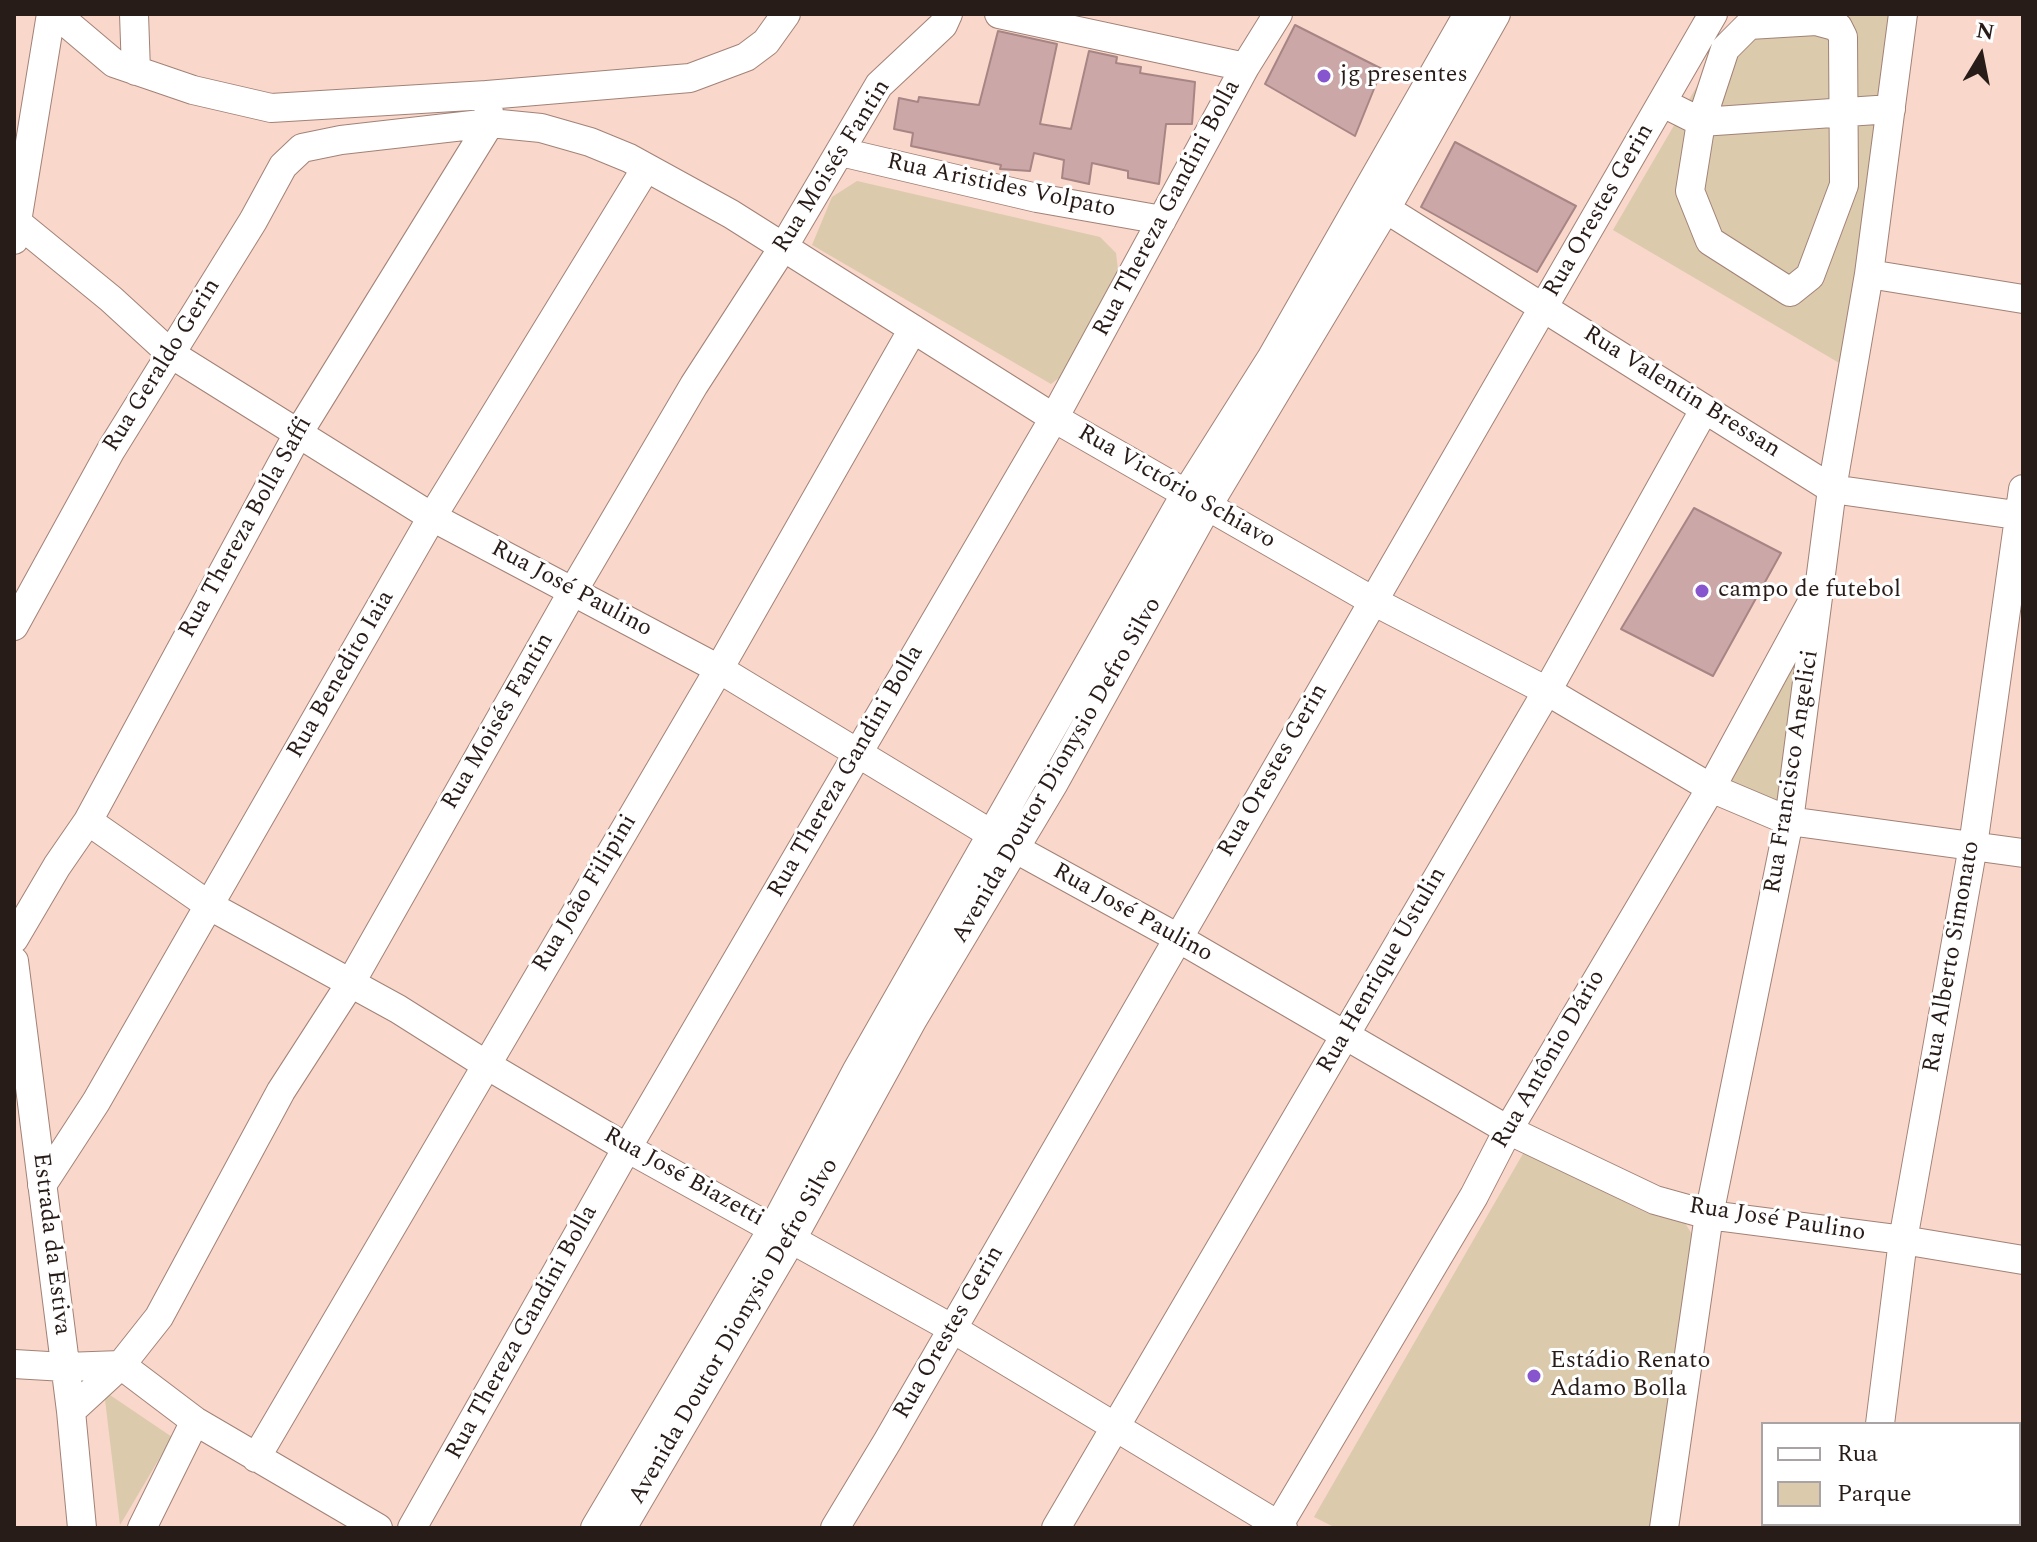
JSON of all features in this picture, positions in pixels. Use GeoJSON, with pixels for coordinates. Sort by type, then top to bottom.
{"type":"FeatureCollection","features":[{"type":"Feature","properties":{"kind":"street"},"geometry":{"type":"LineString","coordinates":[[16,233],[41,72],[54,14],[114,63],[193,90],[271,108],[487,95],[690,78],[746,57],[766,42],[786,14]]}},
{"type":"Feature","properties":{"kind":"street"},"geometry":{"type":"LineString","coordinates":[[134,14],[136,71]]}},
{"type":"Feature","properties":{"kind":"street","name":"Rua Moisés Fantin"},"geometry":{"type":"LineString","coordinates":[[71,1411],[121,1365],[159,1317],[281,1091],[350,984],[694,385],[784,246],[879,85],[943,25],[948,14]]}},
{"type":"Feature","properties":{"kind":"street"},"geometry":{"type":"LineString","coordinates":[[999,14],[1245,67]]}},
{"type":"Feature","properties":{"kind":"street","name":"Rua Thereza Gandini Bolla"},"geometry":{"type":"LineString","coordinates":[[412,1528],[627,1148],[1054,418],[1245,67],[1278,14]]}},
{"type":"Feature","properties":{"kind":"street","name":"Avenida Doutor Dionysio Defro Silvo"},"geometry":{"type":"LineString","coordinates":[[1376,202],[1468,14]]}},
{"type":"Feature","properties":{"kind":"street","name":"Avenida Doutor Dionysio Defro Silvo"},"geometry":{"type":"LineString","coordinates":[[595,1528],[783,1233],[1016,849],[1272,357],[1496,14]]}},
{"type":"Feature","properties":{"kind":"street","name":"Rua Orestes Gerin"},"geometry":{"type":"LineString","coordinates":[[835,1528],[1713,14]]}},
{"type":"Feature","properties":{"kind":"street","name":"Rua Francisco Angelici"},"geometry":{"type":"LineString","coordinates":[[1664,1528],[1709,1215],[1789,821],[1832,489],[1869,274],[1903,14]]}},
{"type":"Feature","properties":{"kind":"street"},"geometry":{"type":"LineString","coordinates":[[1816,21],[1838,27],[1844,46],[1844,185],[1810,276],[1790,292],[1710,241],[1690,191],[1701,122],[1725,49],[1749,25],[1816,21]]}},
{"type":"Feature","properties":{"kind":"street"},"geometry":{"type":"LineString","coordinates":[[487,95],[490,123]]}},
{"type":"Feature","properties":{"kind":"street"},"geometry":{"type":"LineString","coordinates":[[1663,103],[1701,122],[1891,109]]}},
{"type":"Feature","properties":{"kind":"street","name":"Rua Victório Schiavo"},"geometry":{"type":"LineString","coordinates":[[341,140],[490,123],[541,128],[590,142],[629,158],[784,246],[1054,418],[1373,601],[1547,691],[1711,788],[1789,821],[2023,853]]}},
{"type":"Feature","properties":{"kind":"street","name":"Rua Thereza Bolla Saffi"},"geometry":{"type":"LineString","coordinates":[[14,939],[88,821],[299,432],[490,123]]}},
{"type":"Feature","properties":{"kind":"street","name":"Rua Geraldo Gerin"},"geometry":{"type":"LineString","coordinates":[[14,626],[111,450],[175,362],[283,166],[302,148],[341,140]]}},
{"type":"Feature","properties":{"kind":"street","name":"Rua Aristides Volpato"},"geometry":{"type":"LineString","coordinates":[[841,152],[1037,198],[1162,220]]}},
{"type":"Feature","properties":{"kind":"street","name":"Rua Benedito Iaia"},"geometry":{"type":"LineString","coordinates":[[42,1185],[96,1102],[432,517],[646,168]]}},
{"type":"Feature","properties":{"kind":"street","name":"Rua Valentin Bressan"},"geometry":{"type":"LineString","coordinates":[[1376,202],[1832,489],[2022,507]]}},
{"type":"Feature","properties":{"kind":"street","name":"Rua José Paulino"},"geometry":{"type":"LineString","coordinates":[[16,233],[111,299],[175,362],[299,432],[432,517],[719,669],[1016,849],[1178,938],[1508,1130],[1655,1200],[1709,1215],[1903,1240],[2023,1260]]}},
{"type":"Feature","properties":{"kind":"street"},"geometry":{"type":"LineString","coordinates":[[1869,274],[2023,299]]}},
{"type":"Feature","properties":{"kind":"street","name":"Rua João Filipini"},"geometry":{"type":"LineString","coordinates":[[256,1458],[719,669],[913,329]]}},
{"type":"Feature","properties":{"kind":"street","name":"Rua Henrique Ustulin"},"geometry":{"type":"LineString","coordinates":[[1056,1528],[1547,691],[1704,410]]}},
{"type":"Feature","properties":{"kind":"street","name":"Avenida Doutor Dionysio Defro Silvo"},"geometry":{"type":"LineString","coordinates":[[622,1528],[783,1233],[856,1072],[991,834],[1196,500]]}},
{"type":"Feature","properties":{"kind":"street","name":"Rua Alberto Simonato"},"geometry":{"type":"LineString","coordinates":[[1880,1422],[1903,1240],[1973,846],[2022,507]]}},
{"type":"Feature","properties":{"kind":"street","name":"Rua Antônio Dário"},"geometry":{"type":"LineString","coordinates":[[1280,1527],[1467,1210],[1508,1130],[1711,788],[1819,590]]}},
{"type":"Feature","properties":{"kind":"street","name":"Rua José Biazetti"},"geometry":{"type":"LineString","coordinates":[[88,821],[210,906],[398,1009],[627,1148],[953,1329],[1280,1527]]}},
{"type":"Feature","properties":{"kind":"street","name":"Estrada da Estiva"},"geometry":{"type":"LineString","coordinates":[[14,961],[71,1411],[82,1528]]}},
{"type":"Feature","properties":{"kind":"street"},"geometry":{"type":"LineString","coordinates":[[14,1364],[65,1367],[121,1365],[195,1421],[378,1528]]}},
{"type":"Feature","properties":{"kind":"street"},"geometry":{"type":"LineString","coordinates":[[142,1528],[195,1421]]}},
{"type":"Feature","properties":{"kind":"green space"},"geometry":{"type":"Polygon","coordinates":[[[1739,14],[1897,14],[1841,364],[1613,230],[1739,14]]]}},
{"type":"Feature","properties":{"kind":"green space"},"geometry":{"type":"Polygon","coordinates":[[[857,181],[1100,237],[1116,253],[1118,270],[1064,374],[1051,384],[812,245],[832,197],[857,181]]]}},
{"type":"Feature","properties":{"kind":"green space"},"geometry":{"type":"Polygon","coordinates":[[[1813,614],[1788,815],[1720,789],[1813,614]]]}},
{"type":"Feature","properties":{"kind":"green space","name":"Estádio Renato Adamo Bolla"},"geometry":{"type":"Polygon","coordinates":[[[1524,1152],[1647,1213],[1685,1223],[1693,1236],[1651,1528],[1336,1528],[1314,1517],[1524,1152]]]}},
{"type":"Feature","properties":{"kind":"green space"},"geometry":{"type":"Polygon","coordinates":[[[104,1391],[172,1437],[120,1525],[104,1391]]]}},
{"type":"Feature","properties":{"kind":"building","name":"jg presentes"},"geometry":{"type":"Polygon","coordinates":[[[1295,25],[1382,69],[1355,136],[1265,84],[1295,25]]]}},
{"type":"Feature","properties":{"kind":"building"},"geometry":{"type":"Polygon","coordinates":[[[998,31],[1057,44],[1040,124],[1071,129],[1089,51],[1117,57],[1116,63],[1141,67],[1140,73],[1195,82],[1192,124],[1166,124],[1159,184],[1128,178],[1128,171],[1092,163],[1089,184],[1062,178],[1064,160],[1034,153],[1030,171],[1000,169],[1001,165],[911,146],[913,133],[894,129],[899,98],[918,102],[919,97],[979,105],[998,31]]]}},
{"type":"Feature","properties":{"kind":"building"},"geometry":{"type":"Polygon","coordinates":[[[1455,142],[1576,206],[1537,272],[1421,207],[1455,142]]]}},
{"type":"Feature","properties":{"kind":"building","name":"campo de futebol"},"geometry":{"type":"Polygon","coordinates":[[[1694,508],[1781,553],[1713,676],[1621,629],[1694,508]]]}},
{"type":"Feature","properties":{"kind":"place","name":"jg presentes"},"geometry":{"type":"Point","coordinates":[1324,76]}},
{"type":"Feature","properties":{"kind":"place","name":"campo de futebol"},"geometry":{"type":"Point","coordinates":[1702,591]}},
{"type":"Feature","properties":{"kind":"place","name":"Estádio Renato Adamo Bolla"},"geometry":{"type":"Point","coordinates":[1534,1376]}}]}
